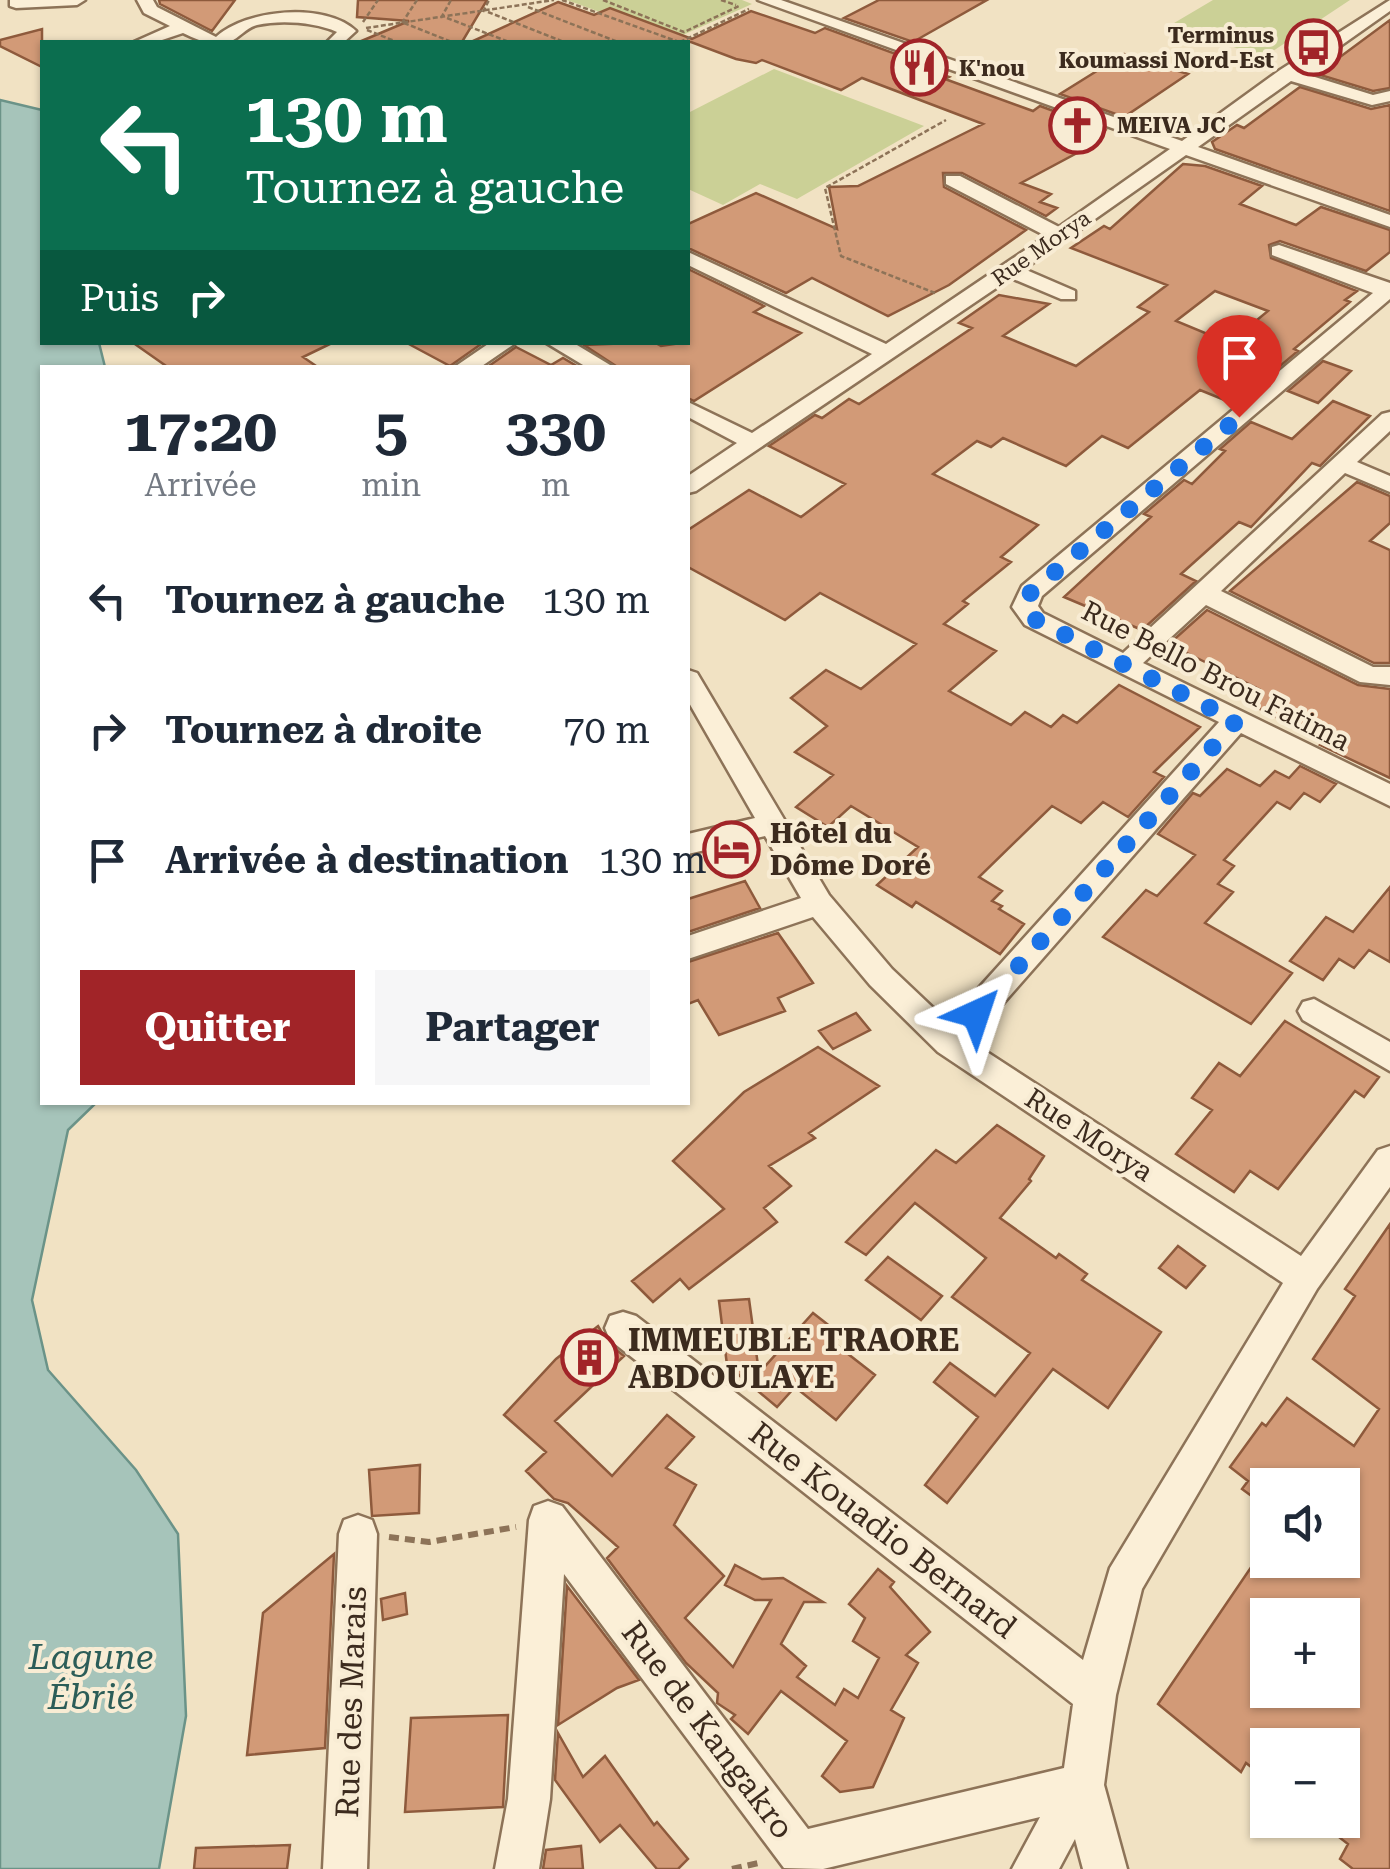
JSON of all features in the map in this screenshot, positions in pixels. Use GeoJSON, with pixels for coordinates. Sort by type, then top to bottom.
{"type":"FeatureCollection","features":[{"type":"Feature","properties":{"kind":"street"},"geometry":{"type":"LineString","coordinates":[[16,4],[77,0]]}},
{"type":"Feature","properties":{"kind":"street"},"geometry":{"type":"LineString","coordinates":[[145,0],[150,10],[212,40]]}},
{"type":"Feature","properties":{"kind":"street"},"geometry":{"type":"LineString","coordinates":[[767,0],[1390,220]]}},
{"type":"Feature","properties":{"kind":"street","name":"Rue Morya"},"geometry":{"type":"LineString","coordinates":[[690,485],[961,304],[1390,4]]}},
{"type":"Feature","properties":{"kind":"street"},"geometry":{"type":"LineString","coordinates":[[1365,18],[1390,26]]}},
{"type":"Feature","properties":{"kind":"street"},"geometry":{"type":"LineString","coordinates":[[220,40],[237,27],[266,19],[338,22],[348,30],[336,40]]}},
{"type":"Feature","properties":{"kind":"street"},"geometry":{"type":"LineString","coordinates":[[147,40],[182,27]]}},
{"type":"Feature","properties":{"kind":"street"},"geometry":{"type":"LineString","coordinates":[[1286,74],[1372,100],[1390,96]]}},
{"type":"Feature","properties":{"kind":"street"},"geometry":{"type":"LineString","coordinates":[[953,180],[1060,235]]}},
{"type":"Feature","properties":{"kind":"street"},"geometry":{"type":"LineString","coordinates":[[1279,251],[1389,290]]}},
{"type":"Feature","properties":{"kind":"street"},"geometry":{"type":"LineString","coordinates":[[690,259],[888,352]]}},
{"type":"Feature","properties":{"kind":"street"},"geometry":{"type":"LineString","coordinates":[[1010,270],[1068,294]]}},
{"type":"Feature","properties":{"kind":"street","name":"Rue Bello Brou Fatima"},"geometry":{"type":"LineString","coordinates":[[1389,290],[1031,592],[1025,606],[1034,619],[1390,796]]}},
{"type":"Feature","properties":{"kind":"street"},"geometry":{"type":"LineString","coordinates":[[467,365],[502,345]]}},
{"type":"Feature","properties":{"kind":"street"},"geometry":{"type":"LineString","coordinates":[[561,345],[599,365]]}},
{"type":"Feature","properties":{"kind":"street"},"geometry":{"type":"LineString","coordinates":[[690,410],[752,442]]}},
{"type":"Feature","properties":{"kind":"street"},"geometry":{"type":"LineString","coordinates":[[1125,664],[1390,420]]}},
{"type":"Feature","properties":{"kind":"street"},"geometry":{"type":"LineString","coordinates":[[1342,464],[1390,484]]}},
{"type":"Feature","properties":{"kind":"street"},"geometry":{"type":"LineString","coordinates":[[1208,589],[1210,597],[1369,676],[1390,676]]}},
{"type":"Feature","properties":{"kind":"street","name":"Rue Morya"},"geometry":{"type":"LineString","coordinates":[[690,681],[819,903],[881,977],[950,1043],[1305,1278]]}},
{"type":"Feature","properties":{"kind":"street"},"geometry":{"type":"LineString","coordinates":[[950,1043],[1236,721]]}},
{"type":"Feature","properties":{"kind":"street"},"geometry":{"type":"LineString","coordinates":[[690,844],[772,824]]}},
{"type":"Feature","properties":{"kind":"street"},"geometry":{"type":"LineString","coordinates":[[690,947],[819,903]]}},
{"type":"Feature","properties":{"kind":"street"},"geometry":{"type":"LineString","coordinates":[[1314,1011],[1390,1058]]}},
{"type":"Feature","properties":{"kind":"street"},"geometry":{"type":"LineString","coordinates":[[1034,1869],[1083,1785],[1095,1695],[1124,1582],[1305,1278],[1386,1174]]}},
{"type":"Feature","properties":{"kind":"street","name":"Rue Kouadio Bernard"},"geometry":{"type":"LineString","coordinates":[[623,1328],[1095,1695]]}},
{"type":"Feature","properties":{"kind":"street"},"geometry":{"type":"LineString","coordinates":[[517,1869],[529,1799],[548,1520]]}},
{"type":"Feature","properties":{"kind":"street","name":"Rue de Kangakro"},"geometry":{"type":"LineString","coordinates":[[548,1520],[799,1853],[1083,1785]]}},
{"type":"Feature","properties":{"kind":"street","name":"Rue des Marais"},"geometry":{"type":"LineString","coordinates":[[345,1869],[358,1534]]}},
{"type":"Feature","properties":{"kind":"street"},"geometry":{"type":"LineString","coordinates":[[1083,1785],[1106,1869]]}},
{"type":"Feature","properties":{"kind":"path"},"geometry":{"type":"LineString","coordinates":[[403,23],[417,0]]}},
{"type":"Feature","properties":{"kind":"path"},"geometry":{"type":"LineString","coordinates":[[442,17],[452,0]]}},
{"type":"Feature","properties":{"kind":"path"},"geometry":{"type":"LineString","coordinates":[[484,11],[489,0]]}},
{"type":"Feature","properties":{"kind":"path"},"geometry":{"type":"LineString","coordinates":[[391,40],[363,28],[554,0]]}},
{"type":"Feature","properties":{"kind":"path"},"geometry":{"type":"LineString","coordinates":[[562,0],[673,40]]}},
{"type":"Feature","properties":{"kind":"path"},"geometry":{"type":"LineString","coordinates":[[603,0],[684,32],[739,6],[720,0]]}},
{"type":"Feature","properties":{"kind":"path"},"geometry":{"type":"LineString","coordinates":[[683,40],[767,0]]}},
{"type":"Feature","properties":{"kind":"path"},"geometry":{"type":"LineString","coordinates":[[522,4],[613,40]]}},
{"type":"Feature","properties":{"kind":"path"},"geometry":{"type":"LineString","coordinates":[[484,11],[559,40]]}},
{"type":"Feature","properties":{"kind":"path"},"geometry":{"type":"LineString","coordinates":[[442,17],[504,40]]}},
{"type":"Feature","properties":{"kind":"path"},"geometry":{"type":"LineString","coordinates":[[403,23],[447,40]]}},
{"type":"Feature","properties":{"kind":"path"},"geometry":{"type":"LineString","coordinates":[[946,120],[824,188],[841,256],[961,304]]}},
{"type":"Feature","properties":{"kind":"path"},"geometry":{"type":"LineString","coordinates":[[358,1534],[428,1542],[548,1520]]}},
{"type":"Feature","properties":{"kind":"green space"},"geometry":{"type":"Polygon","coordinates":[[[567,0],[742,0],[752,4],[674,39],[567,0]]]}},
{"type":"Feature","properties":{"kind":"green space"},"geometry":{"type":"Polygon","coordinates":[[[1213,0],[1350,0],[1264,57],[1169,26],[1213,0]]]}},
{"type":"Feature","properties":{"kind":"green space"},"geometry":{"type":"Polygon","coordinates":[[[774,69],[924,126],[797,199],[760,184],[723,205],[690,190],[690,112],[774,69]]]}},
{"type":"Feature","properties":{"kind":"water","name":"Lagune Ébrié"},"geometry":{"type":"Polygon","coordinates":[[[0,100],[40,110],[40,345],[100,345],[104,365],[40,365],[40,1105],[94,1105],[68,1130],[32,1300],[48,1370],[136,1470],[178,1534],[186,1716],[159,1869],[0,1869],[0,100]]]}},
{"type":"Feature","properties":{"kind":"building"},"geometry":{"type":"Polygon","coordinates":[[[159,0],[235,0],[212,31],[159,0]]]}},
{"type":"Feature","properties":{"kind":"building"},"geometry":{"type":"Polygon","coordinates":[[[358,0],[487,0],[463,40],[364,40],[409,21],[357,17],[358,0]]]}},
{"type":"Feature","properties":{"kind":"building"},"geometry":{"type":"Polygon","coordinates":[[[879,0],[987,0],[913,42],[844,18],[879,0]]]}},
{"type":"Feature","properties":{"kind":"building"},"geometry":{"type":"Polygon","coordinates":[[[558,2],[594,15],[610,8],[692,39],[751,11],[815,33],[825,28],[915,61],[910,63],[949,77],[945,79],[1033,111],[1040,106],[1105,130],[1084,143],[1090,146],[1021,183],[1051,194],[1040,202],[1057,208],[1046,216],[962,173],[943,173],[944,187],[1026,230],[949,285],[888,316],[812,278],[786,293],[690,249],[690,223],[756,193],[837,229],[829,187],[858,186],[983,124],[862,78],[841,90],[762,60],[756,63],[736,59],[690,40],[475,40],[558,2]]]}},
{"type":"Feature","properties":{"kind":"building"},"geometry":{"type":"Polygon","coordinates":[[[1390,20],[1390,88],[1373,91],[1317,74],[1390,20]]]}},
{"type":"Feature","properties":{"kind":"building"},"geometry":{"type":"Polygon","coordinates":[[[42,29],[40,66],[0,46],[0,40],[42,29]]]}},
{"type":"Feature","properties":{"kind":"building"},"geometry":{"type":"Polygon","coordinates":[[[1124,54],[1188,74],[1124,117],[1060,94],[1124,54]]]}},
{"type":"Feature","properties":{"kind":"building"},"geometry":{"type":"Polygon","coordinates":[[[1300,87],[1371,109],[1390,105],[1390,211],[1215,149],[1212,142],[1237,125],[1244,128],[1300,87]]]}},
{"type":"Feature","properties":{"kind":"building"},"geometry":{"type":"Polygon","coordinates":[[[1183,164],[1205,166],[1262,186],[1240,204],[1296,225],[1321,207],[1390,230],[1390,252],[1366,271],[1280,241],[1269,245],[1271,258],[1357,291],[1345,300],[1350,302],[1294,349],[1298,351],[1262,381],[1255,378],[1227,401],[1200,390],[1128,448],[1102,436],[1066,466],[1003,438],[991,447],[977,441],[933,474],[1038,525],[1001,557],[1011,562],[963,601],[968,604],[944,624],[996,651],[949,691],[1011,725],[1025,712],[1051,727],[1063,715],[1077,723],[1119,685],[1200,727],[1154,772],[1164,777],[1128,817],[1103,802],[1081,823],[1052,806],[979,877],[1002,891],[992,901],[1002,906],[999,909],[1024,924],[1000,954],[916,902],[912,907],[877,885],[918,847],[851,806],[828,827],[796,807],[833,775],[795,752],[827,726],[791,698],[826,670],[861,689],[916,644],[820,593],[785,620],[690,568],[690,529],[749,490],[801,517],[845,484],[769,446],[815,415],[822,418],[849,399],[859,404],[972,328],[959,323],[999,295],[1049,304],[1003,336],[1076,366],[1149,312],[1138,307],[1167,285],[1071,248],[1104,226],[1110,229],[1183,164]],[[1215,291],[1176,321],[1229,343],[1268,311],[1215,291]]]}},
{"type":"Feature","properties":{"kind":"building"},"geometry":{"type":"Polygon","coordinates":[[[690,270],[764,306],[754,312],[801,333],[694,401],[690,399],[690,365],[614,365],[584,345],[690,345],[690,270]]]}},
{"type":"Feature","properties":{"kind":"building"},"geometry":{"type":"Polygon","coordinates":[[[136,345],[328,345],[303,357],[315,365],[165,365],[136,345]]]}},
{"type":"Feature","properties":{"kind":"building"},"geometry":{"type":"Polygon","coordinates":[[[411,345],[480,345],[448,365],[411,345]]]}},
{"type":"Feature","properties":{"kind":"building"},"geometry":{"type":"Polygon","coordinates":[[[516,347],[551,365],[490,365],[516,347]]]}},
{"type":"Feature","properties":{"kind":"building"},"geometry":{"type":"Polygon","coordinates":[[[563,358],[575,365],[551,365],[563,358]]]}},
{"type":"Feature","properties":{"kind":"building"},"geometry":{"type":"Polygon","coordinates":[[[1323,361],[1351,371],[1318,403],[1288,391],[1323,361]]]}},
{"type":"Feature","properties":{"kind":"building"},"geometry":{"type":"Polygon","coordinates":[[[1333,401],[1370,416],[1320,466],[1312,463],[1251,527],[1239,522],[1181,574],[1196,581],[1142,630],[1064,597],[1151,517],[1144,514],[1184,480],[1192,484],[1225,451],[1220,449],[1251,422],[1292,439],[1333,401]]]}},
{"type":"Feature","properties":{"kind":"building"},"geometry":{"type":"Polygon","coordinates":[[[1357,482],[1390,496],[1390,523],[1370,541],[1390,550],[1390,663],[1374,663],[1230,591],[1357,482]]]}},
{"type":"Feature","properties":{"kind":"building"},"geometry":{"type":"Polygon","coordinates":[[[1207,610],[1358,685],[1390,689],[1390,778],[1320,745],[1324,741],[1246,702],[1259,689],[1169,644],[1207,610]]]}},
{"type":"Feature","properties":{"kind":"building"},"geometry":{"type":"Polygon","coordinates":[[[1300,766],[1336,784],[1320,802],[1304,793],[1290,809],[1277,802],[1224,860],[1234,866],[1218,884],[1233,892],[1205,923],[1292,973],[1251,1024],[1103,937],[1146,890],[1157,896],[1195,855],[1158,834],[1193,793],[1200,796],[1227,769],[1260,786],[1275,771],[1289,778],[1300,766]]]}},
{"type":"Feature","properties":{"kind":"building"},"geometry":{"type":"Polygon","coordinates":[[[745,881],[760,908],[690,931],[690,898],[745,881]]]}},
{"type":"Feature","properties":{"kind":"building"},"geometry":{"type":"Polygon","coordinates":[[[1390,887],[1390,962],[1369,950],[1354,968],[1339,959],[1323,980],[1290,961],[1326,917],[1353,932],[1390,887]]]}},
{"type":"Feature","properties":{"kind":"building"},"geometry":{"type":"Polygon","coordinates":[[[778,933],[813,983],[778,998],[785,1011],[719,1035],[698,1000],[690,1003],[690,961],[778,933]]]}},
{"type":"Feature","properties":{"kind":"building"},"geometry":{"type":"Polygon","coordinates":[[[856,1013],[870,1030],[833,1049],[819,1031],[856,1013]]]}},
{"type":"Feature","properties":{"kind":"building"},"geometry":{"type":"Polygon","coordinates":[[[1285,1021],[1379,1077],[1364,1097],[1355,1091],[1278,1189],[1250,1171],[1234,1192],[1176,1154],[1212,1110],[1192,1098],[1219,1063],[1240,1076],[1285,1021]]]}},
{"type":"Feature","properties":{"kind":"building"},"geometry":{"type":"Polygon","coordinates":[[[818,1047],[879,1086],[809,1133],[815,1138],[769,1166],[791,1186],[764,1208],[777,1222],[689,1289],[680,1279],[653,1302],[632,1281],[724,1209],[673,1161],[744,1092],[818,1047]]]}},
{"type":"Feature","properties":{"kind":"building"},"geometry":{"type":"Polygon","coordinates":[[[997,1125],[1044,1156],[1031,1181],[1000,1218],[1056,1258],[1059,1254],[1087,1274],[1082,1280],[1161,1332],[1108,1408],[1053,1369],[947,1503],[925,1485],[978,1417],[934,1382],[950,1363],[995,1396],[1030,1353],[952,1297],[986,1258],[915,1203],[866,1255],[846,1242],[936,1150],[956,1163],[997,1125]]]}},
{"type":"Feature","properties":{"kind":"building"},"geometry":{"type":"Polygon","coordinates":[[[1390,1224],[1390,1869],[1353,1869],[1340,1859],[1348,1844],[1340,1838],[1360,1838],[1360,1728],[1250,1728],[1250,1766],[1246,1763],[1241,1772],[1158,1704],[1250,1569],[1250,1578],[1360,1578],[1360,1468],[1250,1468],[1250,1495],[1242,1489],[1248,1481],[1230,1467],[1262,1423],[1266,1426],[1287,1398],[1354,1446],[1379,1409],[1313,1359],[1355,1296],[1345,1289],[1390,1224]]]}},
{"type":"Feature","properties":{"kind":"building"},"geometry":{"type":"Polygon","coordinates":[[[1178,1246],[1205,1266],[1186,1288],[1159,1268],[1178,1246]]]}},
{"type":"Feature","properties":{"kind":"building"},"geometry":{"type":"Polygon","coordinates":[[[888,1257],[942,1296],[921,1320],[866,1280],[888,1257]]]}},
{"type":"Feature","properties":{"kind":"building"},"geometry":{"type":"Polygon","coordinates":[[[749,1299],[759,1373],[813,1313],[841,1335],[834,1343],[875,1375],[836,1420],[795,1387],[777,1407],[727,1365],[719,1301],[749,1299]]]}},
{"type":"Feature","properties":{"kind":"building"},"geometry":{"type":"Polygon","coordinates":[[[598,1326],[608,1343],[624,1356],[555,1421],[612,1476],[667,1415],[694,1437],[666,1468],[696,1485],[674,1525],[724,1576],[685,1618],[733,1667],[771,1600],[755,1600],[725,1585],[735,1565],[762,1579],[783,1578],[823,1602],[804,1602],[781,1644],[806,1666],[797,1677],[835,1705],[844,1689],[858,1698],[879,1658],[853,1641],[865,1618],[849,1604],[878,1569],[894,1582],[890,1587],[930,1632],[906,1655],[918,1663],[891,1710],[904,1718],[873,1787],[840,1792],[822,1776],[847,1741],[781,1691],[748,1734],[731,1719],[735,1715],[717,1703],[718,1693],[686,1663],[607,1558],[618,1547],[568,1503],[554,1499],[526,1471],[546,1452],[504,1415],[556,1359],[598,1326]]]}},
{"type":"Feature","properties":{"kind":"building"},"geometry":{"type":"Polygon","coordinates":[[[420,1465],[419,1513],[372,1516],[369,1470],[420,1465]]]}},
{"type":"Feature","properties":{"kind":"building"},"geometry":{"type":"Polygon","coordinates":[[[334,1554],[325,1748],[247,1755],[263,1613],[334,1554]]]}},
{"type":"Feature","properties":{"kind":"building"},"geometry":{"type":"Polygon","coordinates":[[[567,1586],[639,1680],[617,1688],[558,1725],[567,1586]]]}},
{"type":"Feature","properties":{"kind":"building"},"geometry":{"type":"Polygon","coordinates":[[[405,1593],[407,1614],[383,1620],[381,1599],[405,1593]]]}},
{"type":"Feature","properties":{"kind":"building"},"geometry":{"type":"Polygon","coordinates":[[[508,1715],[503,1807],[405,1812],[411,1718],[508,1715]]]}},
{"type":"Feature","properties":{"kind":"building"},"geometry":{"type":"Polygon","coordinates":[[[558,1733],[583,1777],[605,1756],[654,1825],[657,1822],[688,1859],[678,1869],[657,1869],[620,1825],[600,1842],[555,1780],[558,1733]]]}},
{"type":"Feature","properties":{"kind":"building"},"geometry":{"type":"Polygon","coordinates":[[[290,1845],[287,1869],[194,1869],[196,1848],[290,1845]]]}},
{"type":"Feature","properties":{"kind":"building"},"geometry":{"type":"Polygon","coordinates":[[[581,1846],[583,1869],[543,1869],[546,1850],[581,1846]]]}},
{"type":"Feature","properties":{"kind":"place","name":"Terminus Koumassi Nord-Est"},"geometry":{"type":"Point","coordinates":[1313,48]}},
{"type":"Feature","properties":{"kind":"place","name":"K'nou"},"geometry":{"type":"Point","coordinates":[920,68]}},
{"type":"Feature","properties":{"kind":"place","name":"MEIVA JC"},"geometry":{"type":"Point","coordinates":[1078,125]}},
{"type":"Feature","properties":{"kind":"place","name":"Hôtel du Dôme Doré"},"geometry":{"type":"Point","coordinates":[731,849]}},
{"type":"Feature","properties":{"kind":"place","name":"IMMEUBLE TRAORE ABDOULAYE"},"geometry":{"type":"Point","coordinates":[589,1358]}},
{"type":"Feature","properties":{"kind":"route"},"geometry":{"type":"LineString","coordinates":[[976,1014],[1236,721],[1034,619],[1025,606],[1031,592],[1239,417]]}}]}
